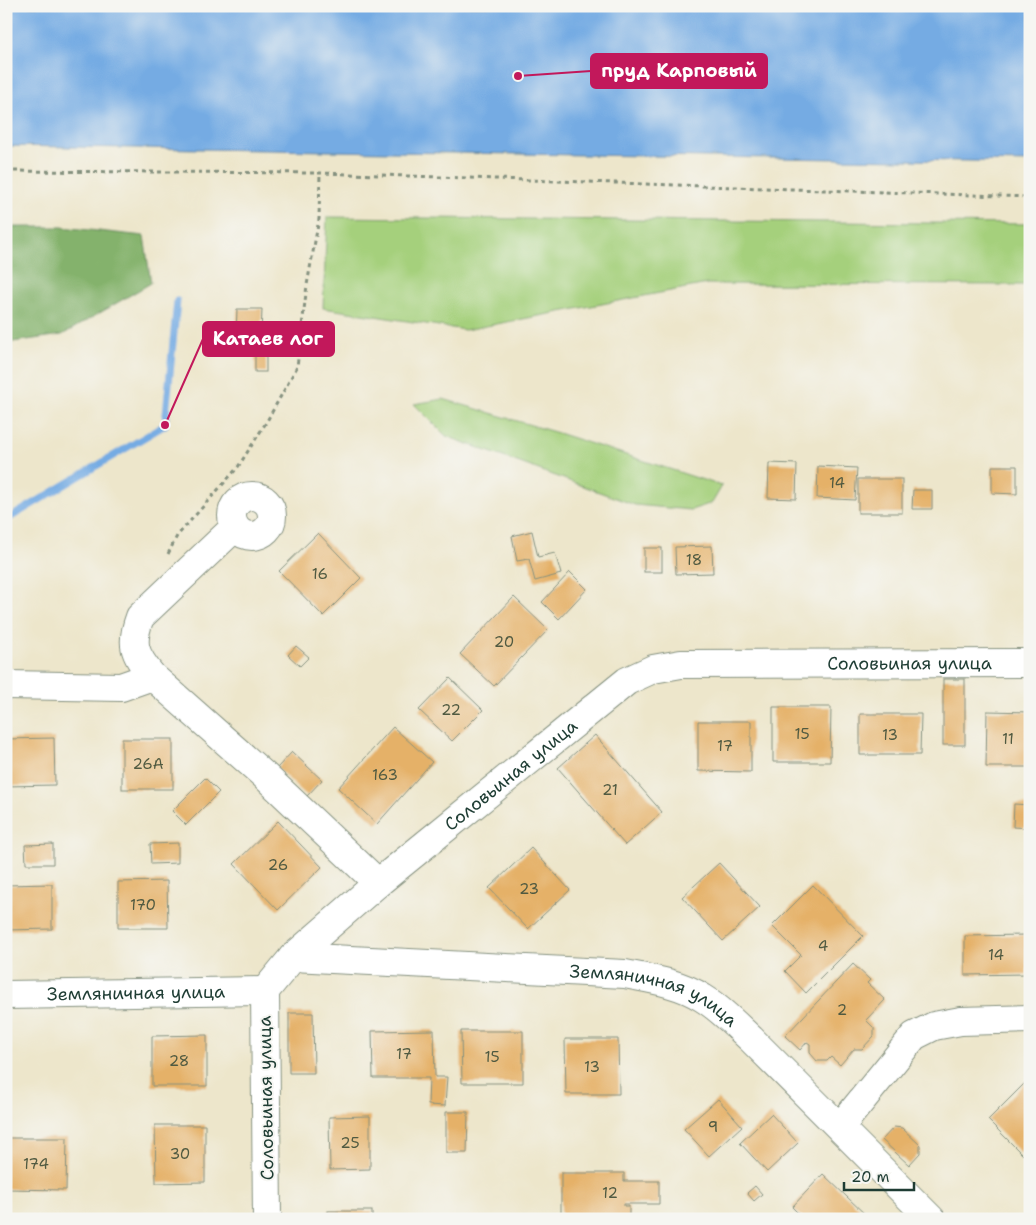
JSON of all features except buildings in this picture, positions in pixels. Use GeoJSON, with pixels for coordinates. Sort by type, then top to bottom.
{"type":"FeatureCollection","features":[{"type":"Feature","properties":{"kind":"street"},"geometry":{"type":"LineString","coordinates":[[235,527],[140,617],[135,630],[134,641],[140,661],[152,676],[266,776],[378,883]]}},
{"type":"Feature","properties":{"kind":"street","name":"Соловьиная улица"},"geometry":{"type":"LineString","coordinates":[[267,1219],[265,990],[293,957],[378,883],[627,681],[653,669],[681,664],[1030,663]]}},
{"type":"Feature","properties":{"kind":"street"},"geometry":{"type":"LineString","coordinates":[[6,685],[121,687],[152,676]]}},
{"type":"Feature","properties":{"kind":"street","name":"Земляничная улица"},"geometry":{"type":"LineString","coordinates":[[293,957],[625,974],[679,986],[703,998],[751,1038],[932,1219]]}},
{"type":"Feature","properties":{"kind":"street","name":"Земляничная улица"},"geometry":{"type":"LineString","coordinates":[[6,995],[265,990]]}},
{"type":"Feature","properties":{"kind":"street"},"geometry":{"type":"LineString","coordinates":[[840,1127],[914,1036],[934,1026],[961,1021],[1030,1019]]}},
{"type":"Feature","properties":{"kind":"path"},"geometry":{"type":"LineString","coordinates":[[6,171],[320,172],[1030,197]]}},
{"type":"Feature","properties":{"kind":"path"},"geometry":{"type":"LineString","coordinates":[[165,560],[177,536],[238,467],[297,367],[307,285],[319,220],[320,172]]}},
{"type":"Feature","properties":{"kind":"green space"},"geometry":{"type":"Polygon","coordinates":[[[327,217],[1030,224],[1030,285],[707,284],[465,330],[323,308],[327,217]]]}},
{"type":"Feature","properties":{"kind":"green space"},"geometry":{"type":"Polygon","coordinates":[[[6,227],[62,227],[144,236],[151,283],[62,335],[6,343],[6,227]]]}},
{"type":"Feature","properties":{"kind":"green space"},"geometry":{"type":"Polygon","coordinates":[[[443,399],[558,433],[722,486],[712,503],[691,510],[635,505],[446,436],[414,404],[443,399]]]}},
{"type":"Feature","properties":{"kind":"water"},"geometry":{"type":"Polygon","coordinates":[[[6,6],[1030,6],[1030,162],[6,146],[6,6]]]}},
{"type":"Feature","properties":{"kind":"waterway"},"geometry":{"type":"LineString","coordinates":[[6,520],[165,425],[177,301]]}},
{"type":"Feature","properties":{"kind":"place","name":"пруд Карповый"},"geometry":{"type":"Point","coordinates":[518,76]}},
{"type":"Feature","properties":{"kind":"place","name":"Катаев лог"},"geometry":{"type":"Point","coordinates":[165,425]}}]}
